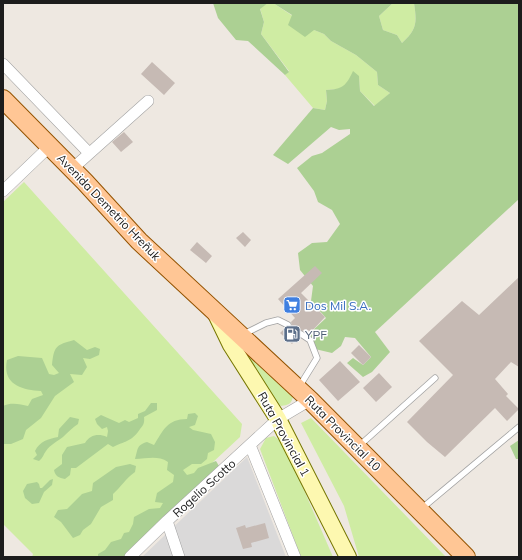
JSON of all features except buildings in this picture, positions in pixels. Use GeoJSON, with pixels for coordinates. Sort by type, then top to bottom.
{"type":"FeatureCollection","features":[{"type":"Feature","properties":{"kind":"main road","name":"Avenida Demetrio Hreñuk"},"geometry":{"type":"LineString","coordinates":[[3,99],[85,182],[139,241],[216,314]]}},
{"type":"Feature","properties":{"kind":"main road","name":"Ruta Provincial 10"},"geometry":{"type":"LineString","coordinates":[[216,314],[304,394],[466,557]]}},
{"type":"Feature","properties":{"kind":"main road","name":"Ruta Provincial 1"},"geometry":{"type":"LineString","coordinates":[[216,314],[231,345],[278,419],[348,557]]}},
{"type":"Feature","properties":{"kind":"street"},"geometry":{"type":"LineString","coordinates":[[3,64],[90,153]]}},
{"type":"Feature","properties":{"kind":"street"},"geometry":{"type":"LineString","coordinates":[[72,169],[148,102]]}},
{"type":"Feature","properties":{"kind":"street"},"geometry":{"type":"LineString","coordinates":[[3,191],[50,146]]}},
{"type":"Feature","properties":{"kind":"street","name":"Rogelio Scotto"},"geometry":{"type":"LineString","coordinates":[[130,557],[304,394]]}},
{"type":"Feature","properties":{"kind":"street"},"geometry":{"type":"LineString","coordinates":[[250,445],[295,557]]}},
{"type":"Feature","properties":{"kind":"street"},"geometry":{"type":"LineString","coordinates":[[168,521],[179,557]]}},
{"type":"Feature","properties":{"kind":"lane"},"geometry":{"type":"LineString","coordinates":[[240,335],[266,323],[278,320],[288,325]]}},
{"type":"Feature","properties":{"kind":"lane"},"geometry":{"type":"LineString","coordinates":[[301,334],[310,340],[317,358],[304,394]]}},
{"type":"Feature","properties":{"kind":"lane"},"geometry":{"type":"LineString","coordinates":[[357,448],[435,378]]}},
{"type":"Feature","properties":{"kind":"lane"},"geometry":{"type":"LineString","coordinates":[[420,511],[519,427]]}},
{"type":"Feature","properties":{"kind":"shaded area"},"geometry":{"type":"Polygon","coordinates":[[[247,457],[286,557],[142,557],[247,457]]]}},
{"type":"Feature","properties":{"kind":"green space"},"geometry":{"type":"Polygon","coordinates":[[[213,3],[268,3],[260,9],[264,22],[261,34],[289,72],[285,75],[248,41],[236,40],[218,18],[213,3]]]}},
{"type":"Feature","properties":{"kind":"green space"},"geometry":{"type":"Polygon","coordinates":[[[268,3],[273,3],[314,30],[324,34],[331,41],[356,55],[377,72],[378,85],[390,93],[375,106],[360,91],[359,77],[339,89],[326,90],[327,101],[325,110],[313,108],[285,75],[289,71],[261,34],[264,22],[260,8],[268,3]]]}},
{"type":"Feature","properties":{"kind":"green space"},"geometry":{"type":"Polygon","coordinates":[[[273,3],[393,3],[379,16],[383,30],[397,35],[402,43],[411,34],[415,25],[416,16],[414,3],[519,3],[519,199],[375,332],[390,352],[372,372],[363,377],[347,363],[353,358],[363,365],[371,357],[355,338],[345,337],[341,346],[332,353],[315,349],[308,343],[311,332],[326,318],[311,301],[313,286],[300,270],[298,253],[312,243],[327,242],[340,224],[332,210],[318,202],[314,191],[297,168],[312,156],[322,153],[350,134],[350,129],[339,130],[331,127],[288,164],[273,155],[313,108],[325,110],[327,101],[326,90],[336,89],[343,86],[353,71],[359,76],[360,91],[374,106],[390,93],[378,85],[377,72],[356,55],[331,41],[324,34],[314,30],[305,37],[288,25],[292,15],[273,3]]]}},
{"type":"Feature","properties":{"kind":"green space"},"geometry":{"type":"Polygon","coordinates":[[[393,3],[414,3],[416,16],[415,25],[411,34],[402,43],[397,35],[383,30],[379,16],[393,3]]]}},
{"type":"Feature","properties":{"kind":"green space"},"geometry":{"type":"Polygon","coordinates":[[[24,182],[242,424],[240,437],[111,557],[32,557],[33,554],[3,524],[3,202],[24,182]]]}},
{"type":"Feature","properties":{"kind":"green space"},"geometry":{"type":"Polygon","coordinates":[[[74,340],[87,350],[95,347],[100,349],[99,355],[90,359],[83,358],[87,367],[82,375],[70,374],[74,382],[55,396],[41,418],[26,430],[23,439],[11,444],[4,444],[3,406],[19,404],[28,406],[32,399],[43,395],[41,391],[20,387],[10,380],[7,375],[7,360],[18,356],[42,358],[49,374],[54,375],[59,373],[52,365],[55,350],[63,343],[74,340]]]}},
{"type":"Feature","properties":{"kind":"green space"},"geometry":{"type":"Polygon","coordinates":[[[236,347],[250,356],[293,396],[288,405],[281,406],[275,402],[236,347]]]}},
{"type":"Feature","properties":{"kind":"green space"},"geometry":{"type":"Polygon","coordinates":[[[151,403],[157,403],[157,410],[144,417],[143,425],[132,438],[113,447],[108,444],[76,468],[71,468],[70,475],[65,479],[56,475],[54,470],[62,464],[62,455],[67,447],[85,443],[89,438],[94,436],[100,435],[107,437],[107,427],[102,429],[97,424],[95,419],[101,415],[119,423],[125,420],[129,422],[138,418],[138,414],[145,411],[151,403]]]}},
{"type":"Feature","properties":{"kind":"green space"},"geometry":{"type":"Polygon","coordinates":[[[195,413],[198,416],[195,425],[189,427],[193,430],[211,434],[215,442],[214,450],[208,453],[207,459],[201,464],[192,464],[183,470],[187,475],[194,473],[198,468],[216,461],[219,466],[125,557],[98,557],[98,554],[105,550],[111,542],[121,539],[124,533],[129,532],[133,524],[134,517],[149,509],[160,508],[163,503],[155,502],[157,493],[173,482],[174,475],[167,470],[168,462],[156,458],[135,459],[139,446],[147,442],[154,445],[166,427],[175,421],[187,419],[188,414],[195,413]]]}},
{"type":"Feature","properties":{"kind":"green space"},"geometry":{"type":"Polygon","coordinates":[[[70,417],[79,419],[78,424],[50,447],[39,461],[33,459],[37,455],[35,451],[39,445],[58,437],[59,429],[70,417]]]}},
{"type":"Feature","properties":{"kind":"green space"},"geometry":{"type":"Polygon","coordinates":[[[311,418],[446,557],[359,557],[344,506],[301,423],[311,418]]]}},
{"type":"Feature","properties":{"kind":"green space"},"geometry":{"type":"Polygon","coordinates":[[[274,436],[284,444],[333,557],[301,557],[260,449],[266,438],[274,436]]]}},
{"type":"Feature","properties":{"kind":"green space"},"geometry":{"type":"Polygon","coordinates":[[[519,440],[519,459],[516,459],[510,446],[519,440]]]}},
{"type":"Feature","properties":{"kind":"green space"},"geometry":{"type":"Polygon","coordinates":[[[130,464],[136,466],[135,472],[113,494],[113,500],[101,507],[91,524],[83,530],[80,535],[73,538],[61,522],[54,517],[58,510],[67,509],[82,494],[92,491],[93,483],[116,467],[130,464]]]}},
{"type":"Feature","properties":{"kind":"green space"},"geometry":{"type":"Polygon","coordinates":[[[53,479],[52,485],[44,492],[39,503],[32,504],[25,498],[23,491],[27,484],[37,482],[40,488],[42,488],[53,479]]]}},
{"type":"Feature","properties":{"kind":"place","name":"Dos Mil S.A."},"geometry":{"type":"Point","coordinates":[292,305]}},
{"type":"Feature","properties":{"kind":"place","name":"YPF"},"geometry":{"type":"Point","coordinates":[292,334]}}]}
